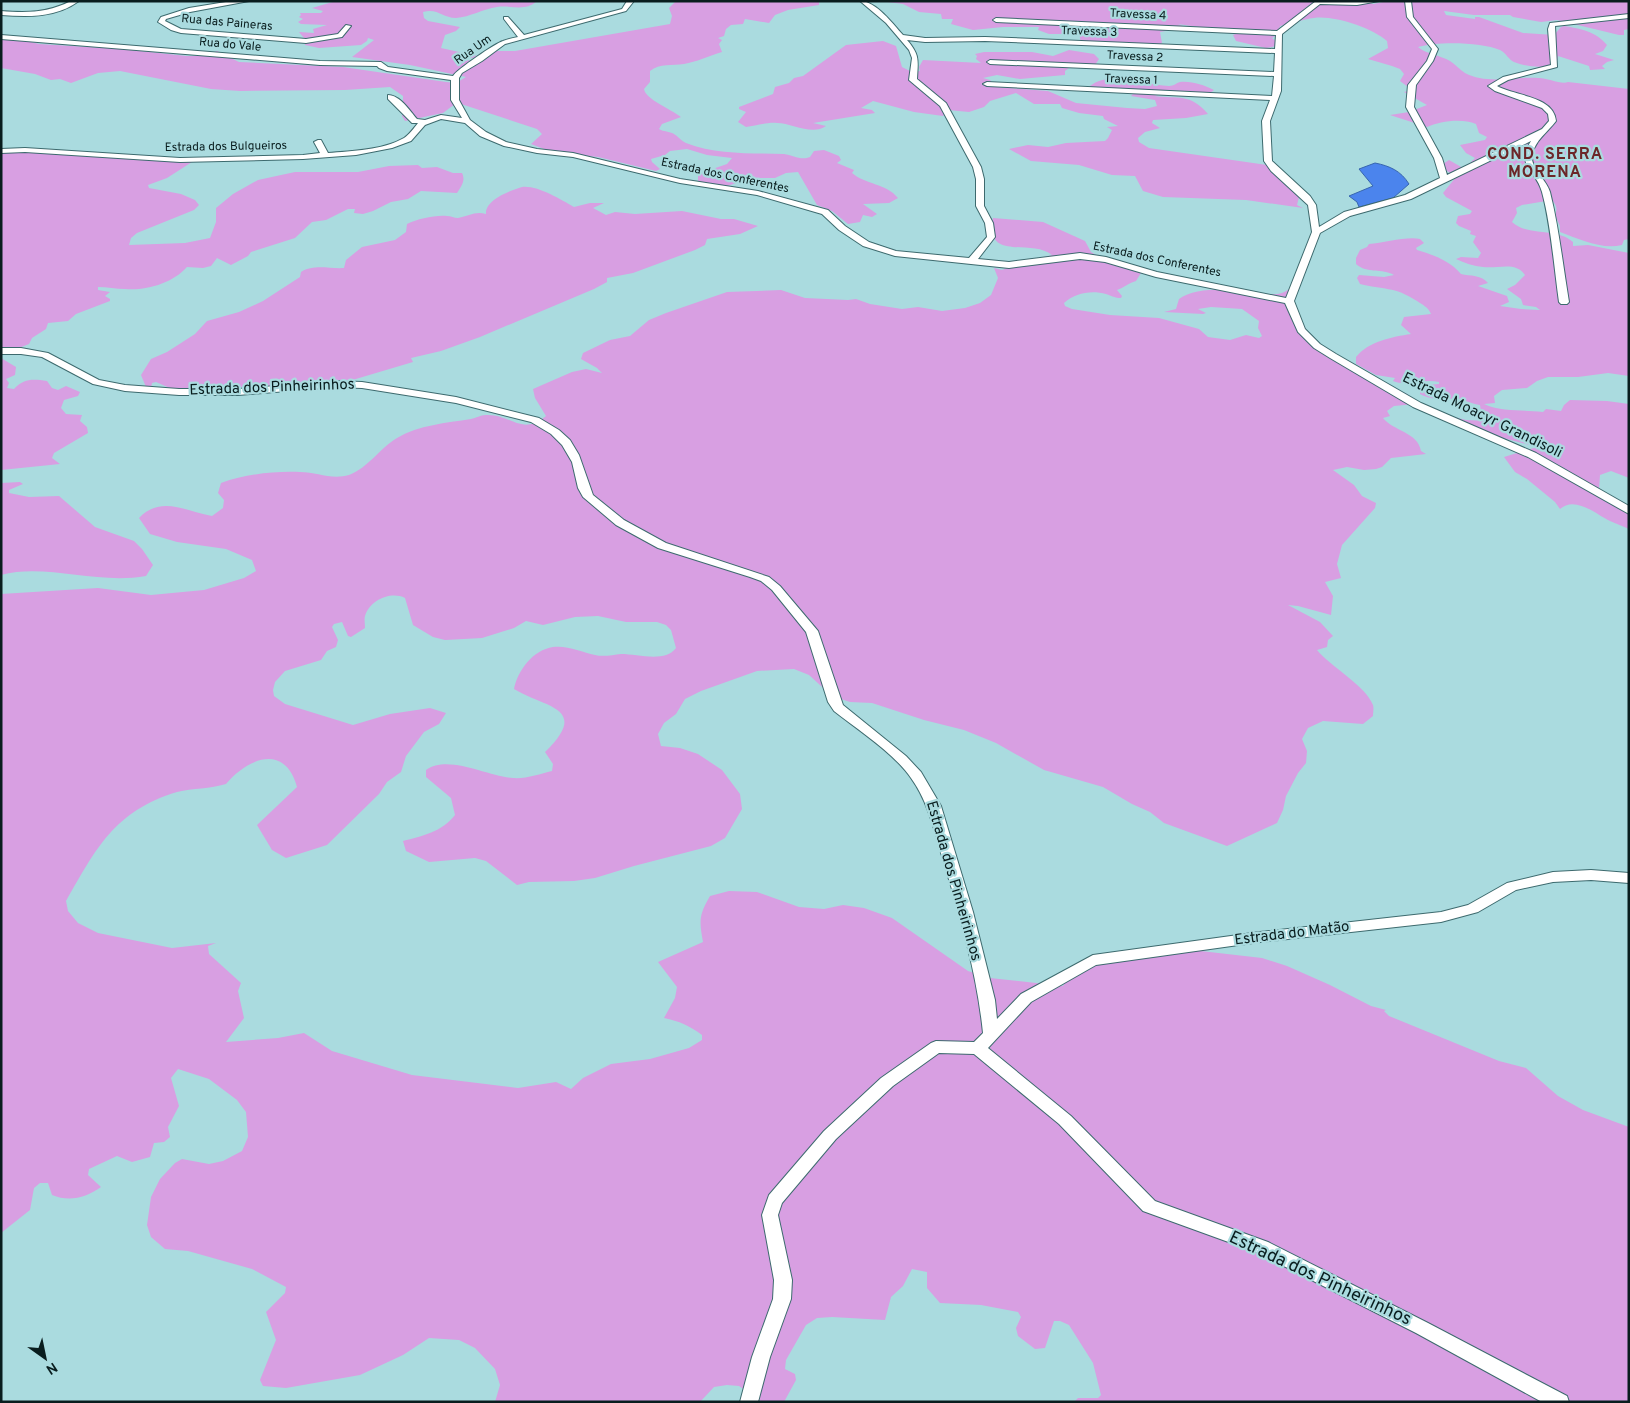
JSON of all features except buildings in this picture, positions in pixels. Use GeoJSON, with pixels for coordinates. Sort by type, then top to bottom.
{"type":"FeatureCollection","features":[{"type":"Feature","properties":{"kind":"street"},"geometry":{"type":"LineString","coordinates":[[1,13],[43,16],[76,1]]}},
{"type":"Feature","properties":{"kind":"street","name":"Rua das Paineras"},"geometry":{"type":"LineString","coordinates":[[246,1],[177,12],[163,18],[161,22],[181,31],[306,41],[340,36],[348,26]]}},
{"type":"Feature","properties":{"kind":"street","name":"Rua Um"},"geometry":{"type":"LineString","coordinates":[[456,102],[455,78],[459,72],[480,60],[503,43],[624,10],[631,1]]}},
{"type":"Feature","properties":{"kind":"street"},"geometry":{"type":"LineString","coordinates":[[863,1],[888,22],[914,54],[913,80],[943,105],[977,167],[980,179],[980,206],[989,223],[991,237],[970,262]]}},
{"type":"Feature","properties":{"kind":"street"},"geometry":{"type":"LineString","coordinates":[[1289,300],[1316,232],[1315,213],[1312,205],[1268,161],[1266,121],[1274,98],[1278,74],[1279,33],[1320,2],[1357,3],[1376,1]]}},
{"type":"Feature","properties":{"kind":"street"},"geometry":{"type":"LineString","coordinates":[[1408,1],[1410,17],[1435,49],[1430,61],[1412,85],[1410,107],[1438,158],[1445,180]]}},
{"type":"Feature","properties":{"kind":"street"},"geometry":{"type":"LineString","coordinates":[[1316,232],[1348,214],[1399,200],[1445,180],[1540,134],[1551,126],[1553,121],[1550,112],[1532,100],[1492,86],[1500,81],[1555,66],[1552,24],[1629,16]]}},
{"type":"Feature","properties":{"kind":"street"},"geometry":{"type":"LineString","coordinates":[[506,18],[522,37]]}},
{"type":"Feature","properties":{"kind":"street","name":"Travessa 4"},"geometry":{"type":"LineString","coordinates":[[996,20],[1279,33]]}},
{"type":"Feature","properties":{"kind":"street","name":"Rua do Vale"},"geometry":{"type":"LineString","coordinates":[[1,37],[320,63],[380,64],[381,67],[387,69],[455,78]]}},
{"type":"Feature","properties":{"kind":"street","name":"Travessa 3"},"geometry":{"type":"LineString","coordinates":[[899,37],[925,40],[994,39],[1278,52]]}},
{"type":"Feature","properties":{"kind":"street","name":"Travessa 2"},"geometry":{"type":"LineString","coordinates":[[990,62],[1278,74]]}},
{"type":"Feature","properties":{"kind":"street","name":"Travessa 1"},"geometry":{"type":"LineString","coordinates":[[986,84],[1274,98]]}},
{"type":"Feature","properties":{"kind":"street"},"geometry":{"type":"LineString","coordinates":[[391,97],[415,121],[426,122]]}},
{"type":"Feature","properties":{"kind":"street"},"geometry":{"type":"LineString","coordinates":[[441,117],[456,102]]}},
{"type":"Feature","properties":{"kind":"street","name":"Estrada dos Conferentes"},"geometry":{"type":"LineString","coordinates":[[456,102],[466,121],[483,134],[504,144],[537,151],[573,155],[680,181],[758,194],[825,212],[842,228],[866,244],[895,253],[1009,265],[1080,256],[1106,260],[1156,274],[1289,300]]}},
{"type":"Feature","properties":{"kind":"street"},"geometry":{"type":"LineString","coordinates":[[441,117],[466,121]]}},
{"type":"Feature","properties":{"kind":"street","name":"Estrada dos Bulgueiros"},"geometry":{"type":"LineString","coordinates":[[1,151],[34,151],[180,160],[272,159],[325,156],[408,139],[417,127],[441,117]]}},
{"type":"Feature","properties":{"kind":"street"},"geometry":{"type":"LineString","coordinates":[[1540,134],[1528,155],[1528,160],[1543,181],[1546,191],[1564,302]]}},
{"type":"Feature","properties":{"kind":"street"},"geometry":{"type":"LineString","coordinates":[[318,142],[325,156]]}},
{"type":"Feature","properties":{"kind":"street","name":"Estrada Moacyr Grandisoli"},"geometry":{"type":"LineString","coordinates":[[1289,300],[1292,312],[1301,330],[1333,356],[1418,405],[1532,454],[1629,511]]}},
{"type":"Feature","properties":{"kind":"street","name":"Estrada dos Pinheirinhos"},"geometry":{"type":"LineString","coordinates":[[1,351],[21,351],[45,355],[96,382],[125,388],[171,392],[238,392],[335,384],[362,385],[462,401],[535,420],[546,425],[570,447],[584,489],[591,500],[615,518],[660,545],[765,579],[776,588],[812,631],[834,702],[838,708],[901,759],[916,775],[934,806],[966,912],[988,1000],[991,1035]]}},
{"type":"Feature","properties":{"kind":"street","name":"Estrada do Matão"},"geometry":{"type":"LineString","coordinates":[[978,1048],[1026,998],[1093,960],[1260,937],[1441,917],[1473,909],[1512,886],[1553,877],[1591,875],[1629,878]]}},
{"type":"Feature","properties":{"kind":"street"},"geometry":{"type":"LineString","coordinates":[[749,1402],[761,1357],[782,1300],[783,1280],[770,1215],[775,1200],[830,1135],[887,1082],[936,1047],[978,1048]]}},
{"type":"Feature","properties":{"kind":"street","name":"Estrada dos Pinheirinhos"},"geometry":{"type":"LineString","coordinates":[[978,1048],[1064,1120],[1149,1206],[1262,1247],[1422,1328],[1560,1402]]}},
{"type":"Feature","properties":{"kind":"shaded area"},"geometry":{"type":"Polygon","coordinates":[[[336,1],[537,1],[528,6],[497,7],[456,18],[433,11],[423,12],[424,18],[428,21],[460,27],[456,31],[445,35],[441,48],[477,56],[473,58],[460,58],[478,63],[496,51],[515,51],[670,24],[672,16],[669,8],[676,1],[819,1],[819,5],[788,10],[775,15],[769,23],[745,19],[743,24],[731,25],[726,29],[724,36],[718,38],[722,40],[719,44],[722,52],[689,63],[662,66],[650,71],[650,82],[644,89],[645,93],[681,117],[662,124],[659,129],[674,134],[686,143],[710,150],[784,154],[803,158],[810,157],[814,151],[824,150],[839,156],[841,160],[837,163],[854,170],[852,173],[858,177],[888,189],[898,198],[889,203],[863,204],[877,214],[872,217],[863,215],[860,222],[848,224],[832,211],[817,205],[798,172],[786,173],[775,178],[752,178],[727,186],[719,186],[698,181],[698,176],[727,164],[732,158],[707,155],[687,149],[670,151],[665,155],[651,159],[660,169],[656,171],[598,157],[552,152],[531,144],[542,134],[537,129],[461,104],[455,104],[443,113],[405,121],[402,116],[405,107],[403,105],[403,96],[390,87],[345,90],[240,91],[211,89],[120,71],[98,73],[71,83],[60,79],[51,80],[35,74],[1,68],[1,40],[23,40],[39,44],[121,49],[187,56],[206,56],[217,51],[239,62],[343,67],[456,83],[466,77],[410,65],[352,57],[374,40],[368,38],[361,45],[319,48],[305,45],[304,38],[299,32],[314,33],[313,29],[327,25],[301,24],[298,22],[303,19],[299,17],[300,13],[321,13],[323,11],[312,8],[336,1]]]}},
{"type":"Feature","properties":{"kind":"shaded area"},"geometry":{"type":"Polygon","coordinates":[[[880,1],[1366,1],[1373,4],[1388,1],[1629,1],[1629,29],[1624,30],[1624,35],[1557,20],[1541,22],[1510,15],[1474,15],[1444,11],[1446,15],[1475,19],[1475,17],[1479,17],[1523,33],[1554,35],[1564,26],[1588,31],[1607,45],[1603,51],[1595,54],[1614,60],[1602,66],[1605,69],[1590,70],[1589,66],[1558,56],[1556,66],[1553,67],[1523,65],[1512,61],[1500,50],[1482,45],[1459,43],[1418,47],[1450,61],[1465,73],[1482,79],[1539,78],[1562,83],[1568,82],[1629,89],[1629,239],[1624,240],[1622,245],[1607,246],[1591,243],[1560,232],[1560,226],[1555,215],[1555,203],[1552,200],[1522,205],[1516,208],[1517,213],[1512,222],[1526,229],[1566,237],[1573,242],[1573,246],[1588,245],[1629,253],[1629,376],[1608,373],[1578,377],[1548,377],[1537,381],[1527,388],[1502,390],[1494,396],[1495,403],[1484,404],[1506,410],[1543,412],[1546,409],[1561,411],[1570,400],[1607,401],[1629,404],[1629,478],[1611,471],[1600,475],[1599,489],[1629,507],[1629,529],[1579,505],[1566,505],[1560,509],[1555,502],[1527,479],[1515,472],[1504,457],[1537,447],[1488,434],[1450,416],[1466,420],[1489,421],[1481,411],[1480,405],[1459,399],[1434,398],[1420,394],[1420,391],[1432,392],[1427,385],[1439,384],[1439,382],[1398,383],[1393,381],[1395,378],[1376,375],[1356,364],[1356,357],[1374,343],[1411,334],[1401,325],[1404,317],[1431,314],[1423,305],[1402,293],[1360,284],[1357,278],[1359,275],[1384,277],[1394,275],[1365,269],[1356,264],[1356,258],[1360,250],[1369,244],[1402,239],[1420,239],[1424,243],[1416,248],[1417,250],[1452,265],[1461,274],[1483,278],[1488,283],[1478,286],[1507,296],[1509,302],[1500,306],[1540,310],[1536,307],[1523,305],[1521,299],[1507,289],[1515,285],[1525,275],[1517,268],[1506,266],[1480,267],[1456,259],[1461,257],[1478,258],[1481,253],[1473,242],[1476,236],[1470,234],[1471,231],[1456,223],[1458,216],[1470,214],[1472,211],[1446,197],[1443,193],[1456,177],[1440,166],[1449,160],[1463,168],[1469,168],[1475,158],[1466,153],[1460,145],[1485,140],[1487,137],[1479,133],[1476,124],[1470,122],[1451,121],[1427,127],[1390,115],[1409,112],[1427,105],[1404,92],[1412,90],[1400,81],[1404,74],[1400,69],[1368,59],[1388,48],[1387,41],[1380,36],[1363,27],[1332,18],[1314,18],[1280,26],[1278,34],[1272,38],[1277,42],[1275,44],[1277,46],[1266,48],[1236,41],[1233,35],[1238,33],[1234,29],[1178,24],[1185,27],[1160,32],[1162,43],[1159,45],[1081,42],[1079,34],[1049,34],[1038,30],[1039,27],[1003,27],[973,30],[951,24],[953,19],[942,19],[941,14],[919,12],[903,4],[880,1]]]}},
{"type":"Feature","properties":{"kind":"shaded area"},"geometry":{"type":"Polygon","coordinates":[[[883,41],[896,46],[902,67],[912,72],[920,71],[919,67],[923,60],[981,63],[976,59],[977,56],[975,54],[984,52],[1032,52],[1053,56],[1069,50],[1094,54],[1099,59],[1095,65],[1069,68],[1065,71],[1065,75],[1020,79],[997,75],[983,78],[990,80],[997,87],[1048,91],[1076,103],[1145,109],[1157,106],[1155,100],[1131,96],[1134,93],[1091,89],[1090,86],[1098,81],[1108,79],[1169,86],[1180,82],[1189,82],[1206,86],[1214,90],[1201,96],[1154,96],[1177,97],[1189,100],[1208,114],[1186,118],[1153,120],[1152,123],[1160,128],[1145,132],[1138,138],[1139,142],[1149,148],[1267,165],[1299,197],[1297,205],[1303,208],[1246,200],[1163,197],[1143,191],[1135,176],[1112,175],[1079,165],[1031,161],[1009,149],[1028,145],[1048,147],[1066,143],[1105,141],[1112,130],[1107,127],[1118,126],[1104,119],[1103,116],[1079,113],[1062,108],[1060,104],[1034,104],[1016,93],[990,101],[984,107],[969,112],[948,110],[943,116],[914,112],[873,101],[861,108],[872,110],[875,113],[813,123],[826,126],[815,130],[773,123],[746,127],[738,122],[746,112],[739,109],[739,107],[773,94],[775,87],[803,76],[846,45],[883,41]]]}},
{"type":"Feature","properties":{"kind":"shaded area"},"geometry":{"type":"Polygon","coordinates":[[[14,149],[84,156],[166,158],[192,162],[167,178],[148,185],[149,188],[181,194],[195,200],[199,205],[194,210],[137,233],[131,238],[129,245],[185,243],[210,238],[216,222],[216,208],[233,194],[258,180],[295,172],[358,172],[389,166],[418,165],[422,168],[437,167],[453,173],[462,173],[463,179],[457,193],[421,191],[408,199],[391,202],[363,214],[354,213],[355,209],[348,209],[326,220],[312,222],[295,238],[251,252],[248,256],[231,265],[217,258],[211,266],[203,268],[187,267],[167,282],[159,285],[142,289],[98,287],[98,290],[110,292],[105,296],[110,301],[76,314],[68,321],[48,323],[46,329],[32,338],[29,344],[1,355],[1,152],[14,149]]]}},
{"type":"Feature","properties":{"kind":"shaded area"},"geometry":{"type":"Polygon","coordinates":[[[522,187],[541,190],[574,207],[590,203],[604,203],[593,208],[606,215],[615,212],[635,214],[682,211],[721,219],[734,219],[758,226],[740,234],[707,239],[705,245],[695,250],[633,273],[607,278],[607,282],[594,289],[480,337],[441,351],[411,358],[413,362],[339,384],[241,387],[197,392],[172,389],[156,382],[152,383],[151,388],[146,387],[141,375],[151,359],[167,352],[195,334],[207,321],[239,312],[263,301],[300,277],[301,272],[311,268],[344,268],[346,260],[362,247],[395,240],[406,232],[407,224],[432,217],[447,216],[458,218],[475,213],[486,214],[489,204],[494,200],[522,187]]]}},
{"type":"Feature","properties":{"kind":"shaded area"},"geometry":{"type":"Polygon","coordinates":[[[993,218],[1043,222],[1085,241],[1091,252],[1096,255],[1147,271],[1141,273],[1136,281],[1117,290],[1122,296],[1121,298],[1100,293],[1084,293],[1064,303],[1065,306],[1072,309],[1110,315],[1159,318],[1199,329],[1208,337],[1230,340],[1246,335],[1259,338],[1262,336],[1258,328],[1259,321],[1242,309],[1211,307],[1198,309],[1206,313],[1203,314],[1164,312],[1176,309],[1179,299],[1195,292],[1226,289],[1275,294],[1286,291],[1297,281],[1293,297],[1294,304],[1309,336],[1350,368],[1407,394],[1417,402],[1415,404],[1394,406],[1387,411],[1390,416],[1383,418],[1415,440],[1421,451],[1426,454],[1391,458],[1382,467],[1376,469],[1364,470],[1347,467],[1333,470],[1354,485],[1362,496],[1376,503],[1375,508],[1342,545],[1337,564],[1341,578],[1325,582],[1333,596],[1331,615],[1288,605],[1320,622],[1333,636],[1328,640],[1327,647],[1317,650],[1369,698],[1373,705],[1373,716],[1363,724],[1323,721],[1308,728],[1302,739],[1307,751],[1306,763],[1298,773],[1286,796],[1283,810],[1277,823],[1227,846],[1164,823],[1150,812],[1103,787],[1044,770],[996,743],[964,730],[924,720],[872,703],[850,702],[832,696],[809,675],[794,669],[757,671],[701,691],[685,699],[676,714],[664,723],[658,734],[661,746],[680,748],[698,754],[722,770],[740,794],[742,809],[725,838],[711,846],[595,878],[574,881],[529,882],[517,885],[486,861],[475,858],[429,862],[406,851],[403,841],[424,835],[444,826],[455,815],[451,798],[426,777],[426,770],[446,764],[503,777],[518,778],[552,771],[553,764],[545,752],[558,737],[564,726],[564,717],[550,705],[514,689],[519,675],[527,662],[539,652],[553,647],[569,648],[598,656],[621,654],[651,657],[665,655],[671,653],[676,648],[671,630],[666,625],[657,622],[626,622],[598,616],[575,617],[543,625],[526,621],[514,628],[482,638],[445,640],[433,637],[413,625],[405,598],[388,596],[371,605],[365,616],[365,628],[351,637],[348,636],[342,622],[334,624],[332,627],[338,640],[336,647],[327,651],[321,660],[285,671],[275,682],[273,690],[274,696],[285,704],[353,725],[390,714],[430,708],[446,713],[439,724],[424,732],[406,756],[401,772],[387,782],[379,794],[327,845],[286,858],[272,850],[257,825],[297,787],[291,773],[284,764],[275,760],[265,759],[255,762],[245,767],[226,784],[177,792],[155,800],[122,821],[109,834],[87,865],[66,901],[68,911],[78,923],[98,933],[172,948],[216,943],[208,946],[209,954],[241,983],[238,991],[244,1018],[226,1042],[278,1038],[304,1033],[332,1051],[412,1075],[518,1088],[556,1082],[571,1089],[583,1078],[611,1064],[650,1059],[689,1048],[702,1040],[702,1035],[693,1029],[679,1022],[664,1018],[675,998],[677,987],[658,962],[703,942],[701,918],[706,903],[710,896],[729,891],[757,892],[799,907],[824,909],[843,905],[864,908],[892,918],[968,971],[990,978],[1063,986],[1068,977],[1093,960],[1192,950],[1262,958],[1287,966],[1371,1006],[1386,1010],[1384,1011],[1389,1016],[1499,1061],[1526,1068],[1558,1096],[1583,1110],[1629,1127],[1629,1402],[1074,1402],[1078,1398],[1098,1398],[1101,1395],[1093,1363],[1069,1325],[1060,1321],[1054,1321],[1045,1348],[1035,1349],[1018,1336],[1016,1328],[1021,1317],[1018,1312],[981,1305],[940,1303],[927,1288],[927,1272],[912,1269],[903,1286],[891,1297],[885,1320],[832,1317],[817,1318],[806,1325],[786,1360],[785,1369],[795,1374],[796,1380],[784,1402],[762,1402],[739,1386],[727,1385],[714,1387],[700,1402],[495,1402],[500,1385],[495,1369],[475,1348],[459,1340],[429,1338],[403,1355],[360,1375],[286,1388],[263,1386],[260,1380],[276,1340],[266,1312],[285,1293],[286,1287],[252,1269],[188,1251],[165,1249],[151,1237],[147,1225],[151,1197],[160,1179],[175,1163],[182,1159],[209,1164],[223,1161],[242,1151],[248,1137],[246,1112],[237,1100],[209,1079],[178,1069],[171,1078],[179,1106],[168,1127],[170,1137],[164,1142],[154,1143],[150,1157],[132,1162],[117,1156],[89,1169],[88,1175],[101,1187],[77,1198],[52,1195],[48,1183],[40,1183],[34,1188],[30,1210],[1,1233],[1,594],[98,588],[151,595],[204,590],[244,578],[256,571],[252,560],[226,549],[177,542],[150,534],[139,518],[147,511],[165,506],[183,508],[212,516],[223,508],[224,500],[218,493],[221,483],[250,475],[306,472],[336,477],[349,475],[362,468],[397,438],[423,427],[471,419],[482,415],[494,415],[522,424],[537,422],[546,416],[535,398],[533,389],[572,372],[586,369],[602,373],[581,359],[583,353],[610,340],[630,336],[649,320],[727,292],[781,290],[805,298],[856,299],[870,304],[902,309],[918,307],[942,311],[965,308],[980,303],[991,295],[998,278],[994,268],[1002,270],[1020,263],[1052,255],[1043,250],[1033,248],[1002,245],[995,240],[992,232],[993,218]]]}},
{"type":"Feature","properties":{"kind":"shaded area"},"geometry":{"type":"Polygon","coordinates":[[[1,358],[16,367],[15,375],[6,379],[9,383],[7,388],[14,389],[25,381],[37,380],[47,381],[52,388],[58,390],[66,386],[80,392],[78,396],[64,400],[61,408],[66,414],[82,415],[80,421],[87,427],[88,433],[54,453],[52,458],[60,464],[1,470],[1,358]]]}},
{"type":"Feature","properties":{"kind":"shaded area"},"geometry":{"type":"Polygon","coordinates":[[[20,482],[23,484],[9,490],[9,493],[29,497],[59,496],[95,527],[134,541],[153,565],[146,576],[109,578],[36,571],[1,575],[1,483],[20,482]]]}},
{"type":"Feature","properties":{"kind":"water"},"geometry":{"type":"Polygon","coordinates":[[[1375,163],[1395,170],[1409,184],[1393,198],[1359,207],[1357,202],[1349,196],[1373,186],[1359,169],[1375,163]]]}},
{"type":"Feature","properties":{"kind":"district","name":"COND. SERRA MORENA"},"geometry":{"type":"Point","coordinates":[1545,164]}}]}
